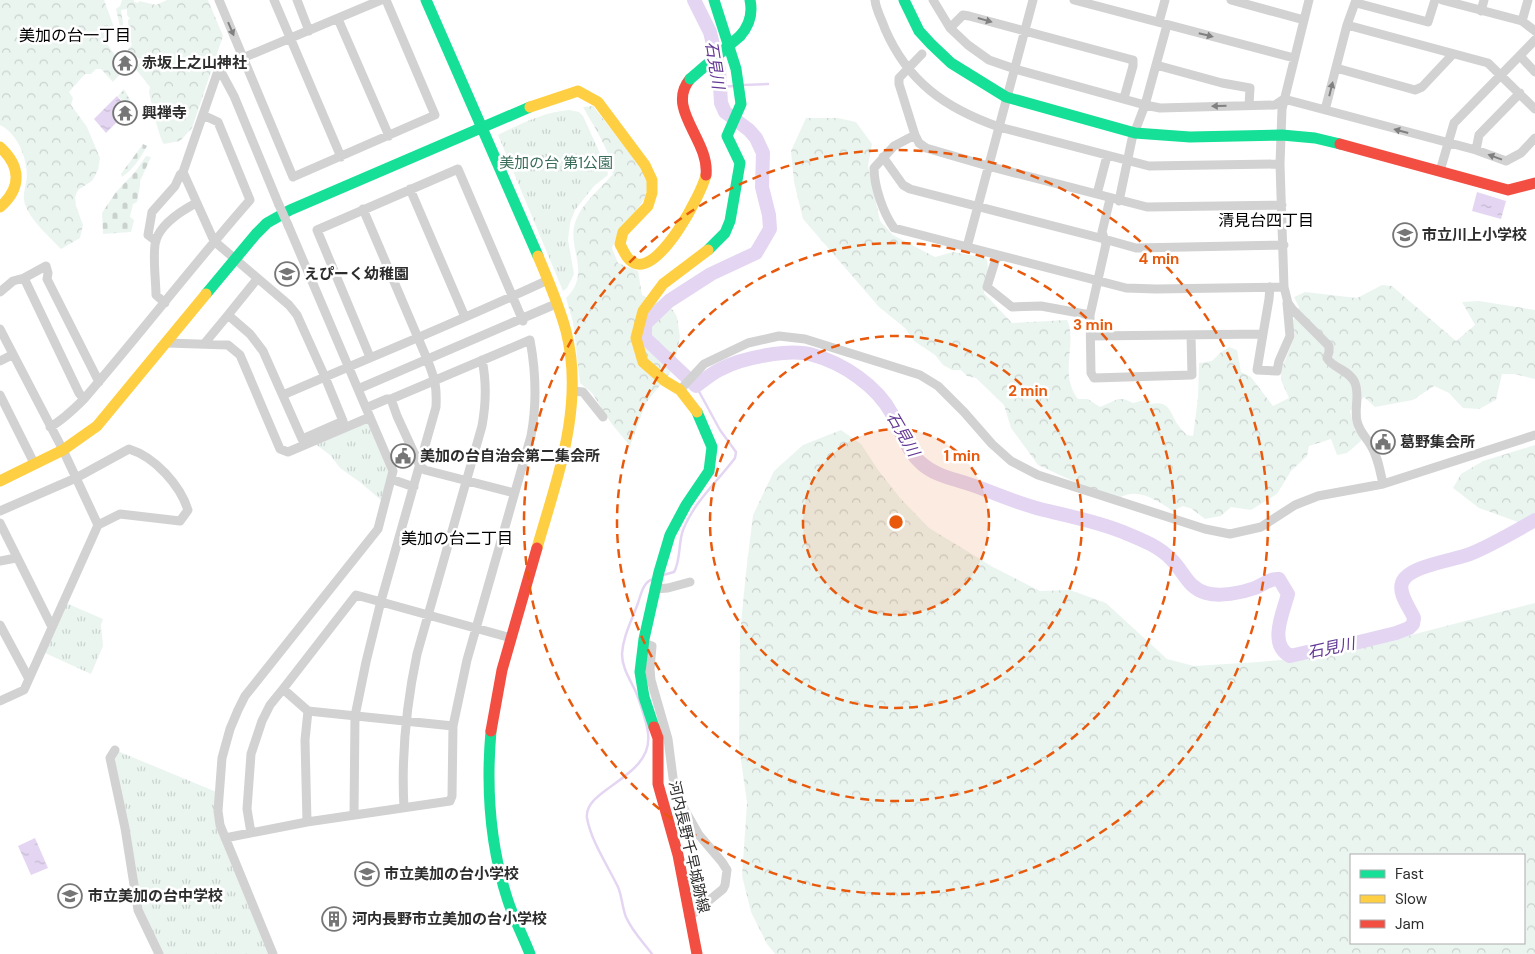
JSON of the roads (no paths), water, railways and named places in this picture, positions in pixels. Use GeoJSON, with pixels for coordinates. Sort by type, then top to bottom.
{"type":"FeatureCollection","features":[{"type":"Feature","properties":{"kind":"street"},"geometry":{"type":"LineString","coordinates":[[219,0],[293,177],[435,115],[386,0]]}},
{"type":"Feature","properties":{"kind":"street"},"geometry":{"type":"LineString","coordinates":[[274,0],[341,157]]}},
{"type":"Feature","properties":{"kind":"street"},"geometry":{"type":"LineString","coordinates":[[297,0],[310,31]]}},
{"type":"Feature","properties":{"kind":"street"},"geometry":{"type":"LineString","coordinates":[[156,241],[148,235],[152,212],[175,186],[183,172],[219,68],[381,0]]}},
{"type":"Feature","properties":{"kind":"street"},"geometry":{"type":"LineString","coordinates":[[426,0],[558,304],[566,331],[571,359],[573,391],[566,448],[511,638],[494,705],[489,748],[488,794],[496,850],[506,895],[530,954]]}},
{"type":"Feature","properties":{"kind":"street","name":"河内長野千早城跡線"},"geometry":{"type":"LineString","coordinates":[[697,954],[689,917],[686,890],[658,784],[658,738],[644,697],[640,672],[644,639],[656,581],[670,535],[686,505],[709,471],[712,447],[701,418],[680,390],[665,381],[643,362],[636,338],[644,311],[663,284],[712,247],[725,232],[730,221],[740,164],[727,136],[741,104],[736,69],[714,0]]}},
{"type":"Feature","properties":{"kind":"street"},"geometry":{"type":"LineString","coordinates":[[0,481],[63,450],[97,426],[267,223],[284,213],[544,101],[578,91],[598,102],[645,165],[652,180],[652,193],[648,206],[623,232],[620,244],[628,259],[636,264],[653,261],[665,249],[703,188],[707,168],[704,152],[681,99],[683,88],[690,79],[746,30],[750,23],[752,7],[750,0]]}},
{"type":"Feature","properties":{"kind":"street"},"geometry":{"type":"LineString","coordinates":[[875,0],[891,42],[908,69],[946,102],[976,119],[999,127],[1149,166],[1280,164]]}},
{"type":"Feature","properties":{"kind":"street"},"geometry":{"type":"LineString","coordinates":[[904,0],[918,31],[951,63],[1006,97],[1064,114],[1135,133],[1190,137],[1282,135],[1315,138],[1508,190],[1535,183]]}},
{"type":"Feature","properties":{"kind":"street"},"geometry":{"type":"LineString","coordinates":[[933,0],[950,28],[968,45],[989,60],[1145,105],[1160,108],[1274,105],[1284,100],[1476,150],[1506,161],[1521,153],[1535,138]]}},
{"type":"Feature","properties":{"kind":"street"},"geometry":{"type":"LineString","coordinates":[[967,247],[1033,0]]}},
{"type":"Feature","properties":{"kind":"street"},"geometry":{"type":"LineString","coordinates":[[1074,0],[1294,58]]}},
{"type":"Feature","properties":{"kind":"street"},"geometry":{"type":"LineString","coordinates":[[1165,0],[1156,65],[1128,161],[1102,232],[1106,244],[1090,315],[1091,373],[1094,378],[1192,375],[1191,335]]}},
{"type":"Feature","properties":{"kind":"street"},"geometry":{"type":"LineString","coordinates":[[1231,0],[1304,20]]}},
{"type":"Feature","properties":{"kind":"street"},"geometry":{"type":"LineString","coordinates":[[1270,287],[1257,370],[1277,371],[1279,361],[1290,336],[1288,303],[1284,287],[1280,164],[1282,109],[1309,0]]}},
{"type":"Feature","properties":{"kind":"street"},"geometry":{"type":"LineString","coordinates":[[1325,110],[1347,25],[1356,0],[1360,4],[1428,22],[1435,0]]}},
{"type":"Feature","properties":{"kind":"street"},"geometry":{"type":"LineString","coordinates":[[1442,0],[1522,21],[1535,31]]}},
{"type":"Feature","properties":{"kind":"street"},"geometry":{"type":"LineString","coordinates":[[1481,11],[1484,0]]}},
{"type":"Feature","properties":{"kind":"street"},"geometry":{"type":"LineString","coordinates":[[1522,21],[1528,0]]}},
{"type":"Feature","properties":{"kind":"street"},"geometry":{"type":"LineString","coordinates":[[950,28],[963,15],[1133,60],[1124,98]]}},
{"type":"Feature","properties":{"kind":"street"},"geometry":{"type":"LineString","coordinates":[[338,19],[389,136]]}},
{"type":"Feature","properties":{"kind":"street"},"geometry":{"type":"LineString","coordinates":[[1347,25],[1488,63],[1535,109]]}},
{"type":"Feature","properties":{"kind":"street"},"geometry":{"type":"LineString","coordinates":[[1440,171],[1454,123],[1535,40]]}},
{"type":"Feature","properties":{"kind":"street"},"geometry":{"type":"LineString","coordinates":[[922,54],[899,78],[899,84],[915,135],[919,143],[926,148],[1114,200],[1147,207],[1282,205]]}},
{"type":"Feature","properties":{"kind":"street"},"geometry":{"type":"LineString","coordinates":[[1336,68],[1416,90],[1422,87],[1453,54]]}},
{"type":"Feature","properties":{"kind":"street"},"geometry":{"type":"LineString","coordinates":[[1520,56],[1535,72]]}},
{"type":"Feature","properties":{"kind":"street"},"geometry":{"type":"LineString","coordinates":[[1156,65],[1222,83],[1250,88],[1249,105]]}},
{"type":"Feature","properties":{"kind":"street"},"geometry":{"type":"LineString","coordinates":[[219,68],[234,96],[393,471],[378,529],[245,696],[230,729],[222,758],[218,811],[225,838],[273,954]]}},
{"type":"Feature","properties":{"kind":"street"},"geometry":{"type":"LineString","coordinates":[[1476,150],[1479,135],[1520,93]]}},
{"type":"Feature","properties":{"kind":"street"},"geometry":{"type":"LineString","coordinates":[[50,427],[57,424],[74,410],[99,382],[214,241],[250,200],[218,122],[203,116]]}},
{"type":"Feature","properties":{"kind":"street"},"geometry":{"type":"LineString","coordinates":[[915,135],[894,146],[874,168],[874,180],[894,228],[1126,288],[1284,287]]}},
{"type":"Feature","properties":{"kind":"street"},"geometry":{"type":"LineString","coordinates":[[0,147],[13,160],[17,179],[12,196],[0,207]]}},
{"type":"Feature","properties":{"kind":"street"},"geometry":{"type":"LineString","coordinates":[[1097,194],[1107,156]]}},
{"type":"Feature","properties":{"kind":"street"},"geometry":{"type":"LineString","coordinates":[[883,157],[903,185],[910,189],[1136,248],[1284,245]]}},
{"type":"Feature","properties":{"kind":"street"},"geometry":{"type":"LineString","coordinates":[[370,358],[317,230],[458,169],[523,320]]}},
{"type":"Feature","properties":{"kind":"street"},"geometry":{"type":"LineString","coordinates":[[183,172],[214,241],[289,305],[297,315],[343,421],[302,439],[257,342],[228,315]]}},
{"type":"Feature","properties":{"kind":"street"},"geometry":{"type":"LineString","coordinates":[[410,189],[465,316]]}},
{"type":"Feature","properties":{"kind":"street"},"geometry":{"type":"LineString","coordinates":[[165,303],[156,295],[156,241],[163,229],[180,212],[196,203]]}},
{"type":"Feature","properties":{"kind":"street"},"geometry":{"type":"LineString","coordinates":[[354,815],[355,716],[381,601],[436,407],[436,380],[363,209]]}},
{"type":"Feature","properties":{"kind":"street"},"geometry":{"type":"LineString","coordinates":[[997,255],[988,287],[1012,307],[1041,306],[1090,315]]}},
{"type":"Feature","properties":{"kind":"street"},"geometry":{"type":"LineString","coordinates":[[0,292],[13,281],[24,278],[46,266],[47,278],[99,382]]}},
{"type":"Feature","properties":{"kind":"street"},"geometry":{"type":"LineString","coordinates":[[24,278],[84,399]]}},
{"type":"Feature","properties":{"kind":"street"},"geometry":{"type":"LineString","coordinates":[[204,344],[257,279]]}},
{"type":"Feature","properties":{"kind":"street"},"geometry":{"type":"LineString","coordinates":[[283,396],[548,280]]}},
{"type":"Feature","properties":{"kind":"street"},"geometry":{"type":"LineString","coordinates":[[1288,303],[1329,346],[1330,352],[1327,358],[1329,362],[1345,371],[1355,382],[1358,398],[1357,421],[1359,429],[1376,456],[1384,484]]}},
{"type":"Feature","properties":{"kind":"street"},"geometry":{"type":"LineString","coordinates":[[358,389],[523,320],[551,306]]}},
{"type":"Feature","properties":{"kind":"street"},"geometry":{"type":"LineString","coordinates":[[0,329],[63,450],[98,524]]}},
{"type":"Feature","properties":{"kind":"street"},"geometry":{"type":"LineString","coordinates":[[1091,336],[1263,334]]}},
{"type":"Feature","properties":{"kind":"street"},"geometry":{"type":"LineString","coordinates":[[680,390],[704,364],[748,343],[779,336],[805,339],[920,375],[938,386],[992,444],[1011,461],[1038,475],[1216,532],[1230,534],[1261,528],[1295,505],[1318,496],[1384,484],[1535,435]]}},
{"type":"Feature","properties":{"kind":"street"},"geometry":{"type":"LineString","coordinates":[[166,343],[228,345],[240,355],[280,449],[288,452],[368,412],[387,399],[436,380],[529,338],[534,359],[536,386],[534,422],[467,660],[453,726],[452,796],[450,801],[307,822],[225,838]]}},
{"type":"Feature","properties":{"kind":"street"},"geometry":{"type":"LineString","coordinates":[[0,361],[12,355]]}},
{"type":"Feature","properties":{"kind":"street"},"geometry":{"type":"LineString","coordinates":[[404,808],[402,779],[405,720],[411,680],[428,614],[467,481],[484,412],[485,377],[482,360]]}},
{"type":"Feature","properties":{"kind":"street"},"geometry":{"type":"LineString","coordinates":[[573,391],[583,392],[603,417]]}},
{"type":"Feature","properties":{"kind":"street"},"geometry":{"type":"LineString","coordinates":[[0,396],[32,459]]}},
{"type":"Feature","properties":{"kind":"street"},"geometry":{"type":"LineString","coordinates":[[391,399],[420,466],[425,470],[514,493]]}},
{"type":"Feature","properties":{"kind":"street"},"geometry":{"type":"LineString","coordinates":[[0,512],[76,478],[129,449],[139,452],[158,467],[184,499],[188,510],[180,521],[120,514],[98,524],[24,690],[0,701]]}},
{"type":"Feature","properties":{"kind":"street"},"geometry":{"type":"LineString","coordinates":[[391,479],[414,487]]}},
{"type":"Feature","properties":{"kind":"street"},"geometry":{"type":"LineString","coordinates":[[0,523],[52,627]]}},
{"type":"Feature","properties":{"kind":"street"},"geometry":{"type":"LineString","coordinates":[[0,561],[16,558]]}},
{"type":"Feature","properties":{"kind":"street"},"geometry":{"type":"LineString","coordinates":[[656,581],[668,588],[690,582]]}},
{"type":"Feature","properties":{"kind":"street"},"geometry":{"type":"LineString","coordinates":[[251,833],[247,809],[251,754],[262,721],[282,688],[356,595],[511,638]]}},
{"type":"Feature","properties":{"kind":"street"},"geometry":{"type":"LineString","coordinates":[[0,625],[29,679]]}},
{"type":"Feature","properties":{"kind":"street"},"geometry":{"type":"LineString","coordinates":[[640,672],[645,665],[649,645],[652,646],[651,680],[668,739],[675,792],[699,835],[727,870],[723,889],[689,917]]}},
{"type":"Feature","properties":{"kind":"street"},"geometry":{"type":"LineString","coordinates":[[282,688],[308,711],[453,726]]}},
{"type":"Feature","properties":{"kind":"street"},"geometry":{"type":"LineString","coordinates":[[307,822],[305,740],[308,711]]}},
{"type":"Feature","properties":{"kind":"street"},"geometry":{"type":"LineString","coordinates":[[115,750],[110,758],[125,828],[138,910],[159,954]]}},
{"type":"Feature","properties":{"kind":"water"},"geometry":{"type":"Polygon","coordinates":[[[117,96],[129,110],[106,133],[94,119],[117,96]]]}},
{"type":"Feature","properties":{"kind":"water"},"geometry":{"type":"Polygon","coordinates":[[[1477,192],[1506,201],[1501,219],[1472,211],[1477,192]]]}},
{"type":"Feature","properties":{"kind":"water"},"geometry":{"type":"Polygon","coordinates":[[[35,838],[48,868],[31,875],[18,846],[35,838]]]}},
{"type":"Feature","properties":{"kind":"waterway","name":"石見川"},"geometry":{"type":"LineString","coordinates":[[694,0],[710,32],[719,70],[721,103],[725,112],[749,130],[756,138],[763,153],[762,187],[769,215],[770,229],[756,253],[711,274],[669,301],[645,324],[645,338],[696,386],[714,372],[741,361],[766,355],[803,353],[836,364],[858,377],[878,394],[892,414],[912,453],[932,471],[1023,504],[1103,525],[1143,540],[1167,555],[1190,584],[1206,593],[1218,595],[1237,593],[1279,579],[1288,594],[1278,636],[1283,651],[1290,656],[1351,644],[1409,628],[1413,624],[1414,618],[1405,601],[1401,587],[1406,577],[1432,564],[1470,554],[1535,520]]}},
{"type":"Feature","properties":{"kind":"waterway"},"geometry":{"type":"LineString","coordinates":[[742,85],[768,84]]}},
{"type":"Feature","properties":{"kind":"waterway"},"geometry":{"type":"LineString","coordinates":[[720,87],[734,86]]}},
{"type":"Feature","properties":{"kind":"waterway"},"geometry":{"type":"LineString","coordinates":[[663,575],[674,572],[679,557],[683,530],[693,510],[735,458],[736,452],[720,430],[696,386]]}},
{"type":"Feature","properties":{"kind":"waterway"},"geometry":{"type":"LineString","coordinates":[[652,954],[628,922],[618,887],[596,844],[587,818],[589,808],[596,798],[630,772],[640,761],[647,748],[648,733],[643,711],[625,668],[622,654],[626,634],[641,592],[647,583],[653,579]]}},
{"type":"Feature","properties":{"kind":"place","name":"赤坂上之山神社"},"geometry":{"type":"Point","coordinates":[125,63]}},
{"type":"Feature","properties":{"kind":"place","name":"興禅寺"},"geometry":{"type":"Point","coordinates":[125,113]}},
{"type":"Feature","properties":{"kind":"place","name":"市立川上小学校"},"geometry":{"type":"Point","coordinates":[1405,235]}},
{"type":"Feature","properties":{"kind":"place","name":"えぴーく幼稚園"},"geometry":{"type":"Point","coordinates":[287,274]}},
{"type":"Feature","properties":{"kind":"place","name":"葛野集会所"},"geometry":{"type":"Point","coordinates":[1383,442]}},
{"type":"Feature","properties":{"kind":"place","name":"美加の台自治会第二集会所"},"geometry":{"type":"Point","coordinates":[403,456]}},
{"type":"Feature","properties":{"kind":"place","name":"市立美加の台小学校"},"geometry":{"type":"Point","coordinates":[367,874]}},
{"type":"Feature","properties":{"kind":"place","name":"市立美加の台中学校"},"geometry":{"type":"Point","coordinates":[70,896]}},
{"type":"Feature","properties":{"kind":"place","name":"河内長野市立美加の台小学校"},"geometry":{"type":"Point","coordinates":[334,919]}},
{"type":"Feature","properties":{"kind":"district","name":"美加の台一丁目"},"geometry":{"type":"Point","coordinates":[75,35]}},
{"type":"Feature","properties":{"kind":"district","name":"清見台四丁目"},"geometry":{"type":"Point","coordinates":[1266,220]}},
{"type":"Feature","properties":{"kind":"district","name":"美加の台二丁目"},"geometry":{"type":"Point","coordinates":[457,538]}},
{"type":"Feature","properties":{"kind":"park label","name":"美加の台 第1公園"},"geometry":{"type":"Point","coordinates":[556,163]}}]}
